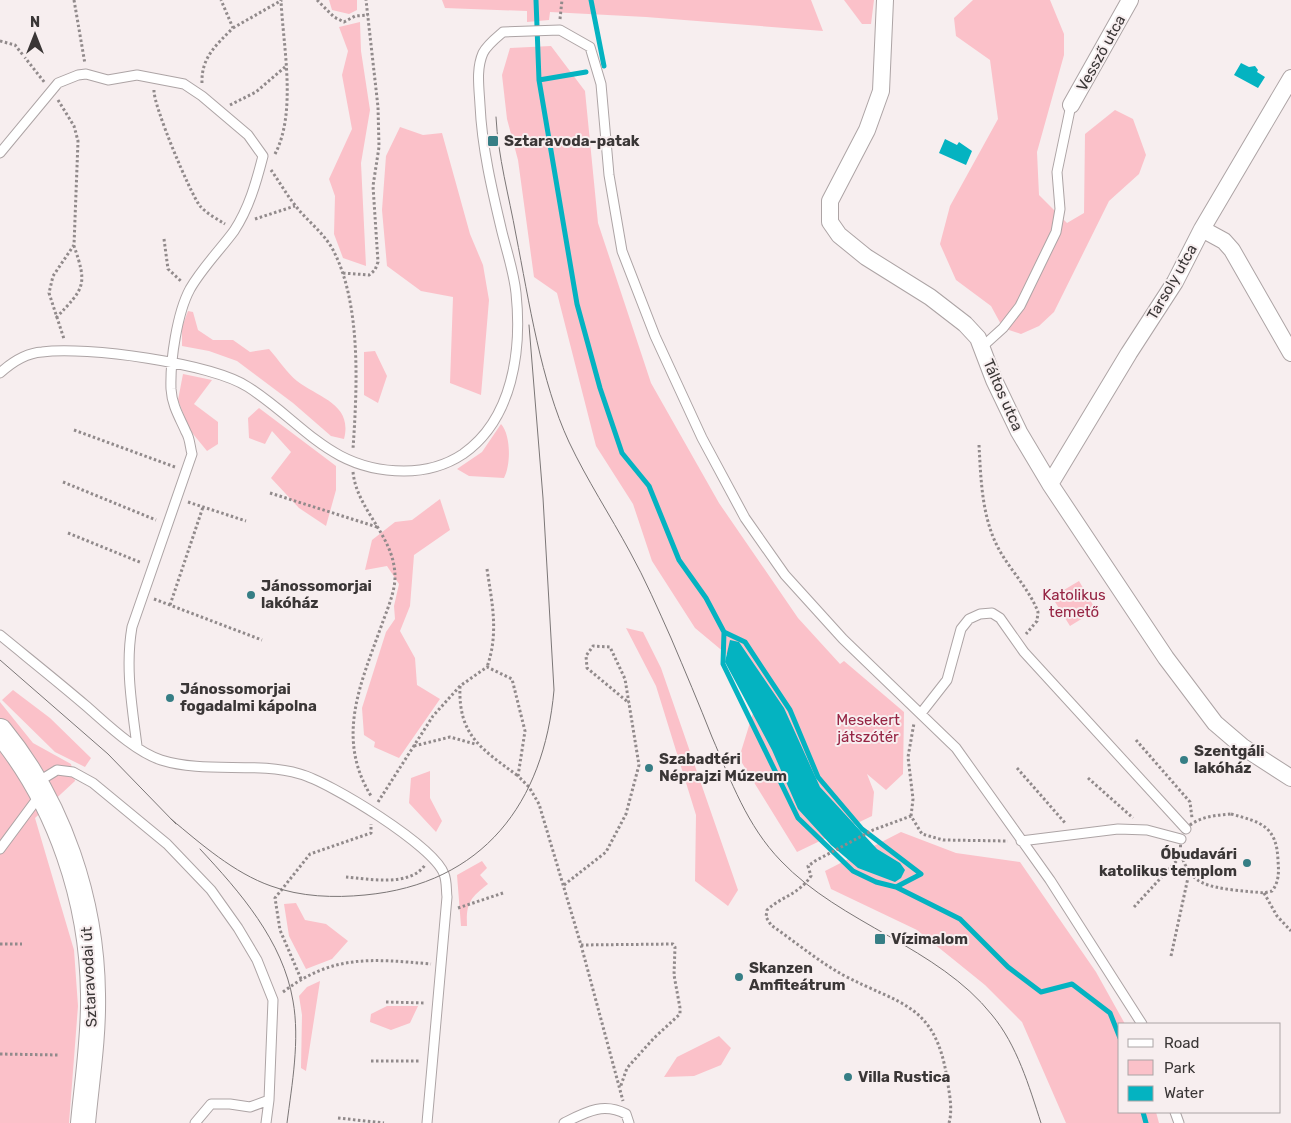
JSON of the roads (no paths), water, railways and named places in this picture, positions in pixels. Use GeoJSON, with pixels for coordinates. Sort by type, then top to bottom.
{"type":"FeatureCollection","features":[{"type":"Feature","properties":{"kind":"street","name":"Táltos utca"},"geometry":{"type":"LineString","coordinates":[[885,0],[881,91],[867,130],[830,201],[830,222],[838,235],[866,257],[930,297],[966,324],[978,338],[994,380],[1020,432],[1050,484],[1166,658],[1215,723],[1243,747],[1291,778]]}},
{"type":"Feature","properties":{"kind":"street","name":"Vessző utca"},"geometry":{"type":"LineString","coordinates":[[1072,105],[1130,0]]}},
{"type":"Feature","properties":{"kind":"street","name":"Tarsoly utca"},"geometry":{"type":"LineString","coordinates":[[1050,484],[1129,353],[1175,282],[1202,229],[1291,78]]}},
{"type":"Feature","properties":{"kind":"street"},"geometry":{"type":"LineString","coordinates":[[1202,229],[1224,241],[1232,250],[1291,353]]}},
{"type":"Feature","properties":{"kind":"street","name":"Sztaravodai út"},"geometry":{"type":"LineString","coordinates":[[0,731],[20,757],[38,788],[64,843],[79,889],[90,945],[93,995],[91,1044],[83,1123]]}},
{"type":"Feature","properties":{"kind":"lane"},"geometry":{"type":"LineString","coordinates":[[0,374],[17,360],[39,352],[68,350],[172,363],[213,372],[247,386],[329,450],[352,463],[385,471],[422,471],[444,464],[464,453],[488,430],[505,401],[512,377],[517,339],[516,291],[482,140],[478,68],[484,51],[503,32],[560,30],[590,47],[601,84],[609,175],[622,251],[655,336],[702,438],[745,518],[785,575],[843,639],[922,712],[956,748],[1050,880],[1141,1023]]}},
{"type":"Feature","properties":{"kind":"lane"},"geometry":{"type":"LineString","coordinates":[[0,154],[58,83],[86,74],[108,80],[137,75],[156,77],[184,84],[202,96],[248,135],[263,156],[248,206],[234,230],[190,289],[183,307],[172,363],[171,390],[174,405],[188,434],[192,454],[169,525],[132,627],[128,649],[128,672],[137,746]]}},
{"type":"Feature","properties":{"kind":"lane"},"geometry":{"type":"LineString","coordinates":[[982,347],[1003,328],[1020,306],[1056,232],[1060,209],[1057,172],[1072,105]]}},
{"type":"Feature","properties":{"kind":"lane"},"geometry":{"type":"LineString","coordinates":[[922,712],[947,680],[962,629],[968,619],[980,614],[992,613],[1000,618],[1064,696],[1189,826]]}},
{"type":"Feature","properties":{"kind":"lane"},"geometry":{"type":"LineString","coordinates":[[0,635],[120,735],[161,760],[195,765],[252,767],[300,774],[328,785],[371,812],[408,837],[431,857],[445,875],[446,912],[427,1123]]}},
{"type":"Feature","properties":{"kind":"lane"},"geometry":{"type":"LineString","coordinates":[[0,849],[38,788],[57,770],[73,772],[93,783],[167,844],[212,890],[257,960],[273,1000],[269,1100],[266,1123]]}},
{"type":"Feature","properties":{"kind":"lane"},"geometry":{"type":"LineString","coordinates":[[1021,841],[1118,829],[1147,830],[1181,839]]}},
{"type":"Feature","properties":{"kind":"lane"},"geometry":{"type":"LineString","coordinates":[[196,1123],[211,1104],[250,1107],[269,1100]]}},
{"type":"Feature","properties":{"kind":"lane"},"geometry":{"type":"LineString","coordinates":[[564,1123],[597,1108],[616,1108],[626,1114],[629,1123]]}},
{"type":"Feature","properties":{"kind":"water"},"geometry":{"type":"Polygon","coordinates":[[[1241,63],[1249,67],[1255,66],[1258,70],[1257,72],[1265,77],[1258,88],[1234,75],[1241,63]]]}},
{"type":"Feature","properties":{"kind":"water"},"geometry":{"type":"Polygon","coordinates":[[[945,139],[957,145],[959,142],[972,151],[966,165],[939,153],[945,139]]]}},
{"type":"Feature","properties":{"kind":"water"},"geometry":{"type":"Polygon","coordinates":[[[730,640],[739,642],[784,708],[820,787],[877,849],[900,863],[905,870],[901,878],[895,882],[858,868],[831,845],[798,809],[772,750],[725,662],[730,640]]]}},
{"type":"Feature","properties":{"kind":"waterway","name":"Sztaravoda-patak"},"geometry":{"type":"LineString","coordinates":[[536,0],[539,80],[577,304],[600,388],[622,453],[649,486],[679,560],[706,598],[724,632],[745,642],[790,710],[818,777],[862,829],[921,874],[896,887],[960,919],[1008,967],[1041,992],[1072,984],[1110,1013],[1118,1033]]}},
{"type":"Feature","properties":{"kind":"waterway"},"geometry":{"type":"LineString","coordinates":[[591,0],[604,66]]}},
{"type":"Feature","properties":{"kind":"waterway"},"geometry":{"type":"LineString","coordinates":[[539,80],[586,72]]}},
{"type":"Feature","properties":{"kind":"waterway"},"geometry":{"type":"LineString","coordinates":[[724,632],[723,664],[798,818],[853,871],[876,882],[896,887]]}},
{"type":"Feature","properties":{"kind":"waterway","name":"Sztaravoda-patak"},"geometry":{"type":"LineString","coordinates":[[1143,1113],[1146,1123]]}},
{"type":"Feature","properties":{"kind":"tram line"},"geometry":{"type":"LineString","coordinates":[[496,117],[501,162],[531,314],[543,368],[559,419],[576,456],[646,583],[726,770],[749,818],[781,861],[805,883],[832,902],[945,971],[970,991],[992,1015],[1009,1039],[1021,1066],[1041,1123]]}},
{"type":"Feature","properties":{"kind":"tram line"},"geometry":{"type":"LineString","coordinates":[[171,819],[218,857],[244,874],[282,890],[330,896],[365,895],[407,888],[443,874],[474,855],[500,831],[521,802],[537,768],[548,731],[554,690],[543,498],[529,325]]}},
{"type":"Feature","properties":{"kind":"tram line"},"geometry":{"type":"LineString","coordinates":[[0,660],[108,754],[176,824]]}},
{"type":"Feature","properties":{"kind":"tram line"},"geometry":{"type":"LineString","coordinates":[[200,849],[230,882],[258,919],[270,938],[288,979],[293,1001],[296,1031],[287,1123]]}},
{"type":"Feature","properties":{"kind":"place","name":"Sztaravoda-patak"},"geometry":{"type":"Point","coordinates":[493,141]}},
{"type":"Feature","properties":{"kind":"place","name":"Jánossomorjai lakóház"},"geometry":{"type":"Point","coordinates":[251,595]}},
{"type":"Feature","properties":{"kind":"place","name":"Jánossomorjai fogadalmi kápolna"},"geometry":{"type":"Point","coordinates":[170,698]}},
{"type":"Feature","properties":{"kind":"place","name":"Szentgáli lakóház"},"geometry":{"type":"Point","coordinates":[1184,760]}},
{"type":"Feature","properties":{"kind":"place","name":"Szabadtéri Néprajzi Múzeum"},"geometry":{"type":"Point","coordinates":[649,768]}},
{"type":"Feature","properties":{"kind":"place","name":"Óbudavári katolikus templom"},"geometry":{"type":"Point","coordinates":[1247,863]}},
{"type":"Feature","properties":{"kind":"place","name":"Vízimalom"},"geometry":{"type":"Point","coordinates":[880,939]}},
{"type":"Feature","properties":{"kind":"place","name":"Skanzen Amfiteátrum"},"geometry":{"type":"Point","coordinates":[739,977]}},
{"type":"Feature","properties":{"kind":"place","name":"Villa Rustica"},"geometry":{"type":"Point","coordinates":[848,1077]}},
{"type":"Feature","properties":{"kind":"park label","name":"Katolikus temető"},"geometry":{"type":"Point","coordinates":[1074,604]}},
{"type":"Feature","properties":{"kind":"park label","name":"Mesekert játszótér"},"geometry":{"type":"Point","coordinates":[868,728]}}]}
